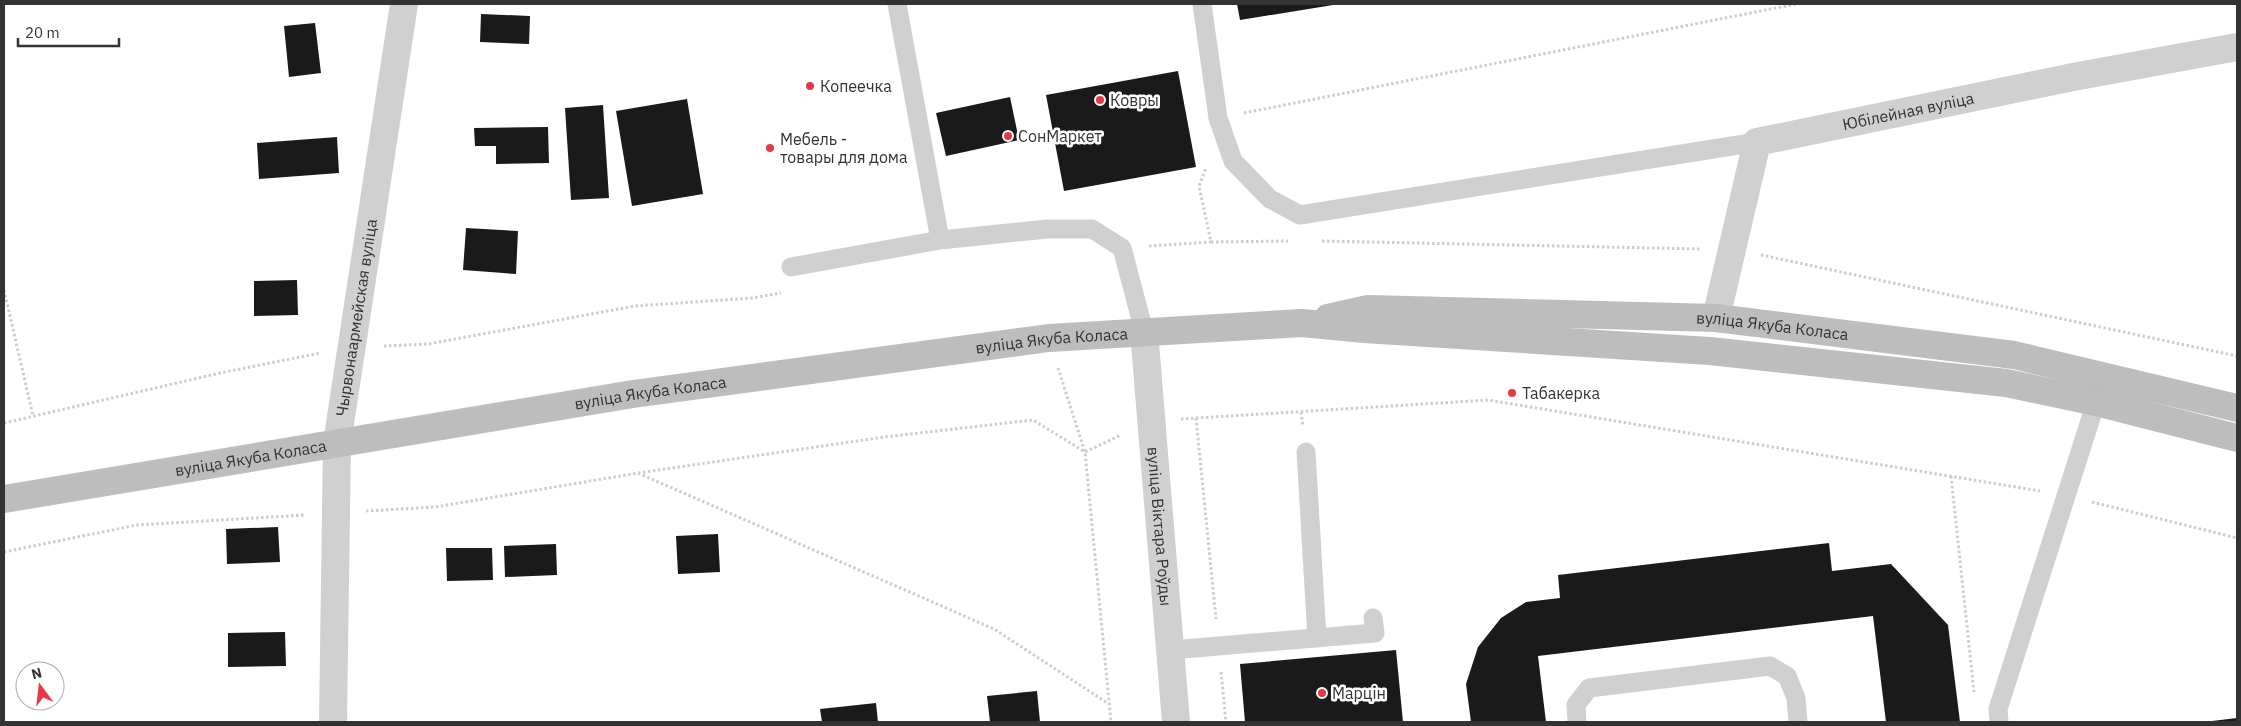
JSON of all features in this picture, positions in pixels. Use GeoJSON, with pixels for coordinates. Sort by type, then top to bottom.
{"type":"FeatureCollection","features":[{"type":"Feature","properties":{"kind":"main road","name":"вуліца Якуба Коласа"},"geometry":{"type":"LineString","coordinates":[[1302,323],[1368,309],[1716,318],[2014,355],[2237,408]]}},
{"type":"Feature","properties":{"kind":"main road","name":"вуліца Якуба Коласа"},"geometry":{"type":"LineString","coordinates":[[4,499],[633,394],[1049,338],[1302,323],[1364,329],[1710,351],[2006,383],[2096,402],[2237,438]]}},
{"type":"Feature","properties":{"kind":"street","name":"Чырвонаармейская вуліца"},"geometry":{"type":"LineString","coordinates":[[333,722],[337,443],[404,4]]}},
{"type":"Feature","properties":{"kind":"street","name":"Юбілейная вуліца"},"geometry":{"type":"LineString","coordinates":[[1757,142],[2073,77],[2237,47]]}},
{"type":"Feature","properties":{"kind":"street"},"geometry":{"type":"LineString","coordinates":[[1716,318],[1757,142]]}},
{"type":"Feature","properties":{"kind":"street","name":"вуліца Віктара Роўды"},"geometry":{"type":"LineString","coordinates":[[1144,331],[1176,722]]}},
{"type":"Feature","properties":{"kind":"lane"},"geometry":{"type":"LineString","coordinates":[[897,4],[940,240]]}},
{"type":"Feature","properties":{"kind":"lane"},"geometry":{"type":"LineString","coordinates":[[1202,4],[1218,118],[1234,161],[1270,199],[1300,215],[1757,142]]}},
{"type":"Feature","properties":{"kind":"lane"},"geometry":{"type":"LineString","coordinates":[[791,267],[940,240],[1048,229],[1092,229],[1122,248],[1144,331]]}},
{"type":"Feature","properties":{"kind":"lane"},"geometry":{"type":"LineString","coordinates":[[1999,722],[1998,709],[2096,402]]}},
{"type":"Feature","properties":{"kind":"lane"},"geometry":{"type":"LineString","coordinates":[[1306,452],[1317,638]]}},
{"type":"Feature","properties":{"kind":"lane"},"geometry":{"type":"LineString","coordinates":[[1170,650],[1375,633],[1373,618]]}},
{"type":"Feature","properties":{"kind":"lane"},"geometry":{"type":"LineString","coordinates":[[1577,722],[1576,705],[1589,688],[1770,666],[1787,676],[1796,698],[1798,722]]}},
{"type":"Feature","properties":{"kind":"path"},"geometry":{"type":"LineString","coordinates":[[1122,248],[1211,242],[1199,186],[1216,142],[1218,118],[1796,4]]}},
{"type":"Feature","properties":{"kind":"path"},"geometry":{"type":"LineString","coordinates":[[4,290],[33,416]]}},
{"type":"Feature","properties":{"kind":"path"},"geometry":{"type":"LineString","coordinates":[[4,423],[220,373],[351,348],[428,344],[635,306],[752,298],[790,291]]}},
{"type":"Feature","properties":{"kind":"path"},"geometry":{"type":"LineString","coordinates":[[1049,338],[1085,452],[1111,722]]}},
{"type":"Feature","properties":{"kind":"path"},"geometry":{"type":"LineString","coordinates":[[1085,452],[1151,421],[1488,400],[2066,495],[2237,538]]}},
{"type":"Feature","properties":{"kind":"path"},"geometry":{"type":"LineString","coordinates":[[1196,418],[1226,722]]}},
{"type":"Feature","properties":{"kind":"path"},"geometry":{"type":"LineString","coordinates":[[4,552],[137,525],[435,507],[638,473],[884,437],[1033,420],[1085,452]]}},
{"type":"Feature","properties":{"kind":"path"},"geometry":{"type":"LineString","coordinates":[[638,473],[994,628],[1109,704]]}},
{"type":"Feature","properties":{"kind":"path"},"geometry":{"type":"LineString","coordinates":[[1951,476],[1974,693]]}},
{"type":"Feature","properties":{"kind":"building"},"geometry":{"type":"Polygon","coordinates":[[[1237,4],[1333,4],[1333,5],[1240,20],[1237,4]]]}},
{"type":"Feature","properties":{"kind":"building"},"geometry":{"type":"Polygon","coordinates":[[[481,14],[530,16],[529,44],[480,42],[481,14]]]}},
{"type":"Feature","properties":{"kind":"building"},"geometry":{"type":"Polygon","coordinates":[[[315,23],[321,73],[289,77],[284,26],[315,23]]]}},
{"type":"Feature","properties":{"kind":"building"},"geometry":{"type":"Polygon","coordinates":[[[1178,71],[1196,167],[1064,191],[1046,95],[1178,71]]]}},
{"type":"Feature","properties":{"kind":"building"},"geometry":{"type":"Polygon","coordinates":[[[1010,97],[1019,140],[946,156],[936,113],[1010,97]]]}},
{"type":"Feature","properties":{"kind":"building"},"geometry":{"type":"Polygon","coordinates":[[[687,99],[703,194],[632,206],[616,111],[687,99]]]}},
{"type":"Feature","properties":{"kind":"building"},"geometry":{"type":"Polygon","coordinates":[[[603,105],[609,198],[571,200],[565,108],[603,105]]]}},
{"type":"Feature","properties":{"kind":"building"},"geometry":{"type":"Polygon","coordinates":[[[548,127],[549,163],[496,164],[496,146],[475,146],[474,128],[548,127]]]}},
{"type":"Feature","properties":{"kind":"building"},"geometry":{"type":"Polygon","coordinates":[[[337,137],[339,173],[259,179],[257,143],[337,137]]]}},
{"type":"Feature","properties":{"kind":"building"},"geometry":{"type":"Polygon","coordinates":[[[466,228],[518,231],[516,274],[463,270],[466,228]]]}},
{"type":"Feature","properties":{"kind":"building"},"geometry":{"type":"Polygon","coordinates":[[[297,280],[298,315],[254,316],[254,281],[297,280]]]}},
{"type":"Feature","properties":{"kind":"building"},"geometry":{"type":"Polygon","coordinates":[[[278,527],[280,562],[227,564],[226,529],[278,527]]]}},
{"type":"Feature","properties":{"kind":"building"},"geometry":{"type":"Polygon","coordinates":[[[718,534],[720,572],[678,574],[676,536],[718,534]]]}},
{"type":"Feature","properties":{"kind":"building"},"geometry":{"type":"Polygon","coordinates":[[[1829,543],[1832,571],[1891,564],[1948,625],[1960,722],[1886,722],[1873,616],[1538,656],[1546,722],[1471,722],[1466,684],[1478,647],[1501,618],[1526,602],[1560,598],[1558,575],[1829,543]]]}},
{"type":"Feature","properties":{"kind":"building"},"geometry":{"type":"Polygon","coordinates":[[[556,544],[557,575],[505,577],[504,546],[556,544]]]}},
{"type":"Feature","properties":{"kind":"building"},"geometry":{"type":"Polygon","coordinates":[[[446,548],[492,548],[493,580],[447,581],[446,548]]]}},
{"type":"Feature","properties":{"kind":"building"},"geometry":{"type":"Polygon","coordinates":[[[285,632],[286,666],[228,667],[228,633],[285,632]]]}},
{"type":"Feature","properties":{"kind":"building","name":"Марцін"},"geometry":{"type":"Polygon","coordinates":[[[1396,650],[1403,722],[1245,722],[1240,664],[1396,650]]]}},
{"type":"Feature","properties":{"kind":"building"},"geometry":{"type":"Polygon","coordinates":[[[1037,691],[1040,722],[990,722],[987,696],[1037,691]]]}},
{"type":"Feature","properties":{"kind":"building"},"geometry":{"type":"Polygon","coordinates":[[[876,703],[878,722],[822,722],[820,709],[876,703]]]}},
{"type":"Feature","properties":{"kind":"building"},"geometry":{"type":"Polygon","coordinates":[[[2237,718],[2237,722],[2212,721],[2237,718]]]}},
{"type":"Feature","properties":{"kind":"place","name":"Копеечка"},"geometry":{"type":"Point","coordinates":[810,86]}},
{"type":"Feature","properties":{"kind":"place","name":"Ковры"},"geometry":{"type":"Point","coordinates":[1100,100]}},
{"type":"Feature","properties":{"kind":"place","name":"СонМаркет"},"geometry":{"type":"Point","coordinates":[1008,136]}},
{"type":"Feature","properties":{"kind":"place","name":"Мебель - товары для дома"},"geometry":{"type":"Point","coordinates":[770,148]}},
{"type":"Feature","properties":{"kind":"place","name":"Табакерка"},"geometry":{"type":"Point","coordinates":[1512,393]}},
{"type":"Feature","properties":{"kind":"place","name":"Марцін"},"geometry":{"type":"Point","coordinates":[1322,693]}}]}
